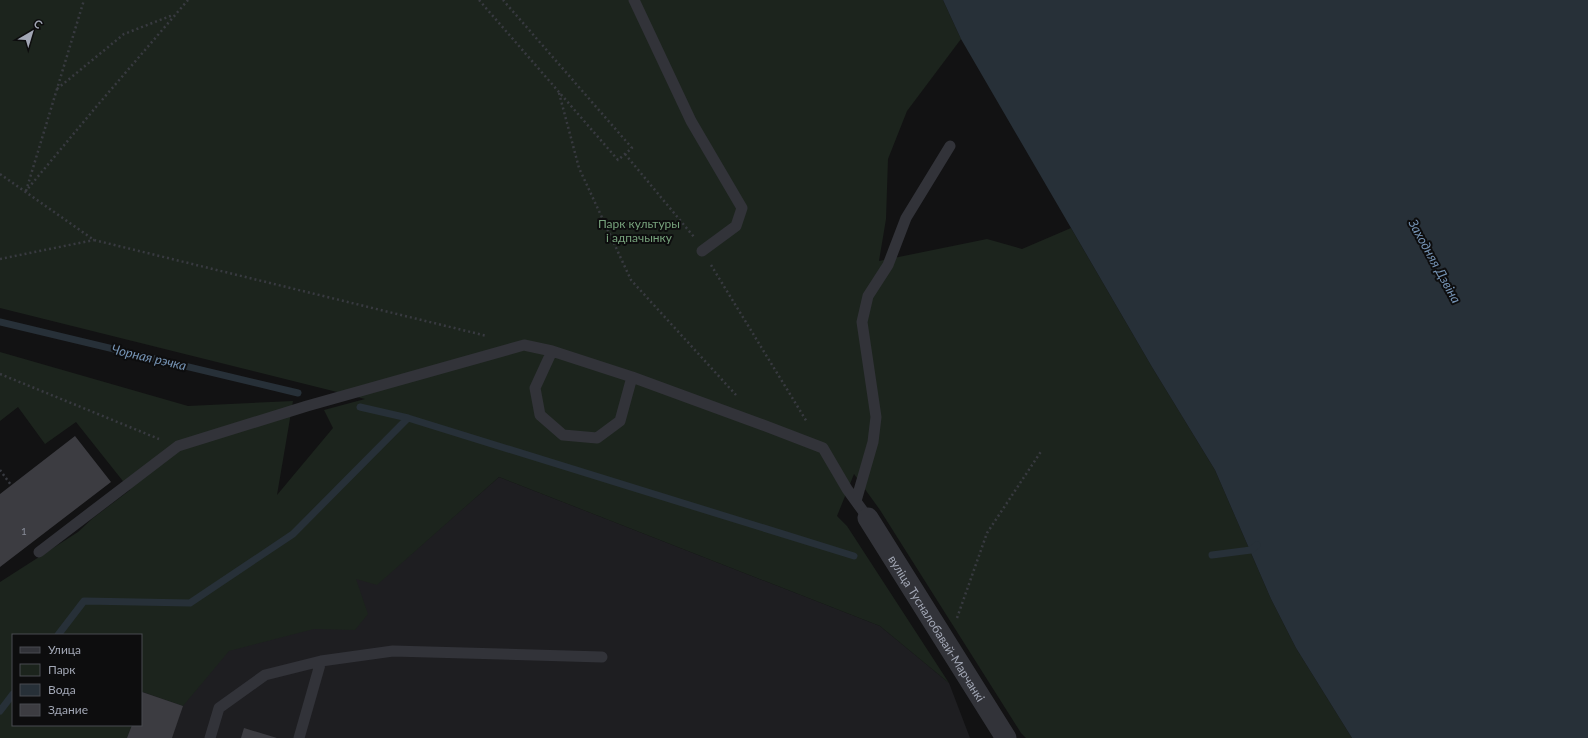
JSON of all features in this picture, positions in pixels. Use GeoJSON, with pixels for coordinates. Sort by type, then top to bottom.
{"type":"FeatureCollection","features":[{"type":"Feature","properties":{"kind":"street","name":"вуліца Тусналобавай-Марчанкі"},"geometry":{"type":"LineString","coordinates":[[868,518],[1006,738]]}},
{"type":"Feature","properties":{"kind":"lane"},"geometry":{"type":"LineString","coordinates":[[634,0],[691,121],[742,208],[736,226],[702,251]]}},
{"type":"Feature","properties":{"kind":"lane"},"geometry":{"type":"LineString","coordinates":[[856,501],[873,442],[876,417],[862,322],[868,296],[888,265],[906,218],[950,146]]}},
{"type":"Feature","properties":{"kind":"lane"},"geometry":{"type":"LineString","coordinates":[[39,552],[178,446],[307,406],[524,345],[552,351],[632,377],[823,448],[868,518]]}},
{"type":"Feature","properties":{"kind":"lane"},"geometry":{"type":"LineString","coordinates":[[552,351],[535,388],[540,415],[563,435],[597,438],[620,421],[632,377]]}},
{"type":"Feature","properties":{"kind":"lane"},"geometry":{"type":"LineString","coordinates":[[210,738],[219,708],[265,675],[321,661],[393,651],[602,656]]}},
{"type":"Feature","properties":{"kind":"lane"},"geometry":{"type":"LineString","coordinates":[[299,738],[321,661]]}},
{"type":"Feature","properties":{"kind":"path"},"geometry":{"type":"LineString","coordinates":[[25,192],[84,0]]}},
{"type":"Feature","properties":{"kind":"path"},"geometry":{"type":"LineString","coordinates":[[25,192],[188,0]]}},
{"type":"Feature","properties":{"kind":"path"},"geometry":{"type":"LineString","coordinates":[[479,0],[618,160],[632,148],[503,0]]}},
{"type":"Feature","properties":{"kind":"path"},"geometry":{"type":"LineString","coordinates":[[57,89],[124,34],[175,15]]}},
{"type":"Feature","properties":{"kind":"path"},"geometry":{"type":"LineString","coordinates":[[559,92],[579,168],[631,280],[737,396]]}},
{"type":"Feature","properties":{"kind":"path"},"geometry":{"type":"LineString","coordinates":[[625,154],[692,234],[823,448]]}},
{"type":"Feature","properties":{"kind":"path"},"geometry":{"type":"LineString","coordinates":[[0,174],[94,240],[524,345]]}},
{"type":"Feature","properties":{"kind":"path"},"geometry":{"type":"LineString","coordinates":[[0,259],[94,240]]}},
{"type":"Feature","properties":{"kind":"path"},"geometry":{"type":"LineString","coordinates":[[0,374],[178,446]]}},
{"type":"Feature","properties":{"kind":"path"},"geometry":{"type":"LineString","coordinates":[[947,645],[987,533],[1042,450]]}},
{"type":"Feature","properties":{"kind":"path"},"geometry":{"type":"LineString","coordinates":[[0,470],[12,485]]}},
{"type":"Feature","properties":{"kind":"shaded area"},"geometry":{"type":"Polygon","coordinates":[[[499,477],[880,626],[949,683],[970,738],[86,738],[90,726],[142,726],[142,661],[329,571],[377,584],[499,477]]]}},
{"type":"Feature","properties":{"kind":"green space","name":"Парк культуры і адпачынку"},"geometry":{"type":"Polygon","coordinates":[[[0,0],[943,0],[961,39],[907,111],[888,159],[886,219],[879,261],[987,239],[1022,249],[1071,228],[1152,367],[1215,470],[1271,599],[1296,648],[1352,738],[1026,738],[1021,733],[880,510],[854,474],[837,516],[847,526],[949,683],[880,626],[499,477],[377,585],[356,579],[368,614],[355,630],[314,629],[229,651],[183,706],[143,692],[142,694],[142,634],[12,634],[12,726],[132,726],[127,738],[0,738],[0,582],[78,532],[93,518],[130,490],[76,422],[45,444],[18,407],[0,421],[0,352],[188,406],[293,401],[277,495],[333,428],[324,410],[365,399],[0,308],[0,0]]]}},
{"type":"Feature","properties":{"kind":"water","name":"Заходняя Дзвіна"},"geometry":{"type":"Polygon","coordinates":[[[943,0],[1588,0],[1588,738],[1352,738],[1296,648],[1271,599],[1215,470],[1152,367],[961,39],[943,0]]]}},
{"type":"Feature","properties":{"kind":"building"},"geometry":{"type":"Polygon","coordinates":[[[75,436],[111,482],[0,567],[0,494],[75,436]]]}},
{"type":"Feature","properties":{"kind":"building"},"geometry":{"type":"Polygon","coordinates":[[[142,692],[183,706],[172,738],[127,738],[132,726],[142,726],[142,692]]]}},
{"type":"Feature","properties":{"kind":"building"},"geometry":{"type":"Polygon","coordinates":[[[244,728],[277,738],[241,738],[244,728]]]}},
{"type":"Feature","properties":{"kind":"waterway","name":"Чорная рэчка"},"geometry":{"type":"LineString","coordinates":[[0,322],[298,393]]}},
{"type":"Feature","properties":{"kind":"waterway","name":"Чорная рэчка"},"geometry":{"type":"LineString","coordinates":[[360,407],[408,418]]}},
{"type":"Feature","properties":{"kind":"waterway"},"geometry":{"type":"LineString","coordinates":[[59,634],[84,601],[190,603],[293,534],[408,418],[854,556]]}},
{"type":"Feature","properties":{"kind":"waterway"},"geometry":{"type":"LineString","coordinates":[[1212,555],[1251,550],[1257,545]]}},
{"type":"Feature","properties":{"kind":"waterway"},"geometry":{"type":"LineString","coordinates":[[0,711],[12,695]]}}]}
